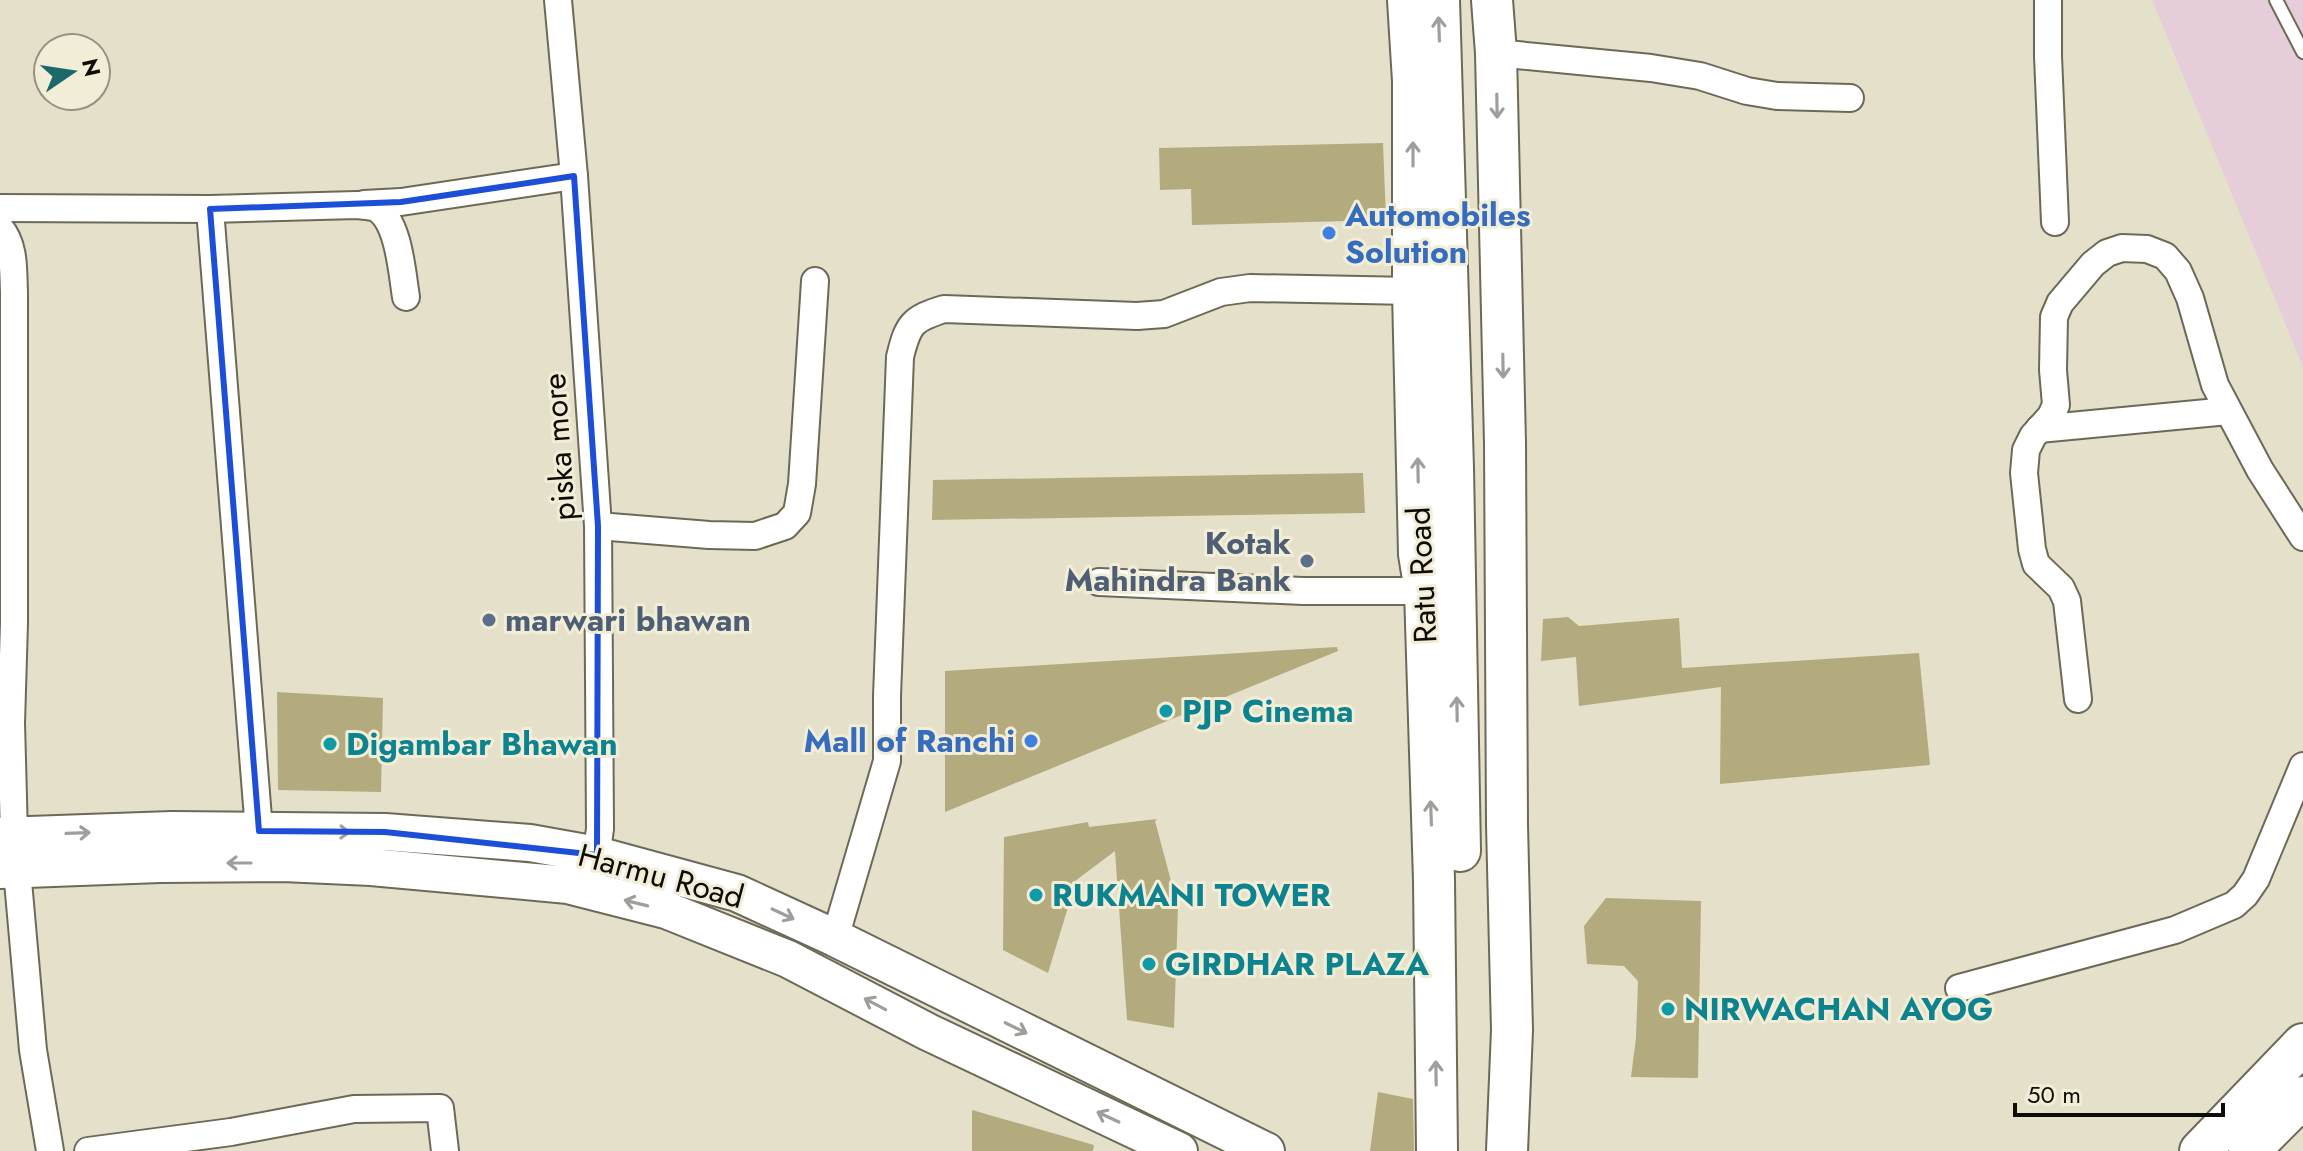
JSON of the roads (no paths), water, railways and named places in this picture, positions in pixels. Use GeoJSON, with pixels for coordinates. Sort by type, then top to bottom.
{"type":"FeatureCollection","features":[{"type":"Feature","properties":{"kind":"main road","name":"Ratu Road"},"geometry":{"type":"LineString","coordinates":[[1408,0],[1413,81],[1413,291],[1419,554],[1425,591],[1434,880],[1437,1151]]}},
{"type":"Feature","properties":{"kind":"main road"},"geometry":{"type":"LineString","coordinates":[[1439,0],[1453,468],[1462,1151]]}},
{"type":"Feature","properties":{"kind":"main road"},"geometry":{"type":"LineString","coordinates":[[1465,0],[1480,467],[1489,1151]]}},
{"type":"Feature","properties":{"kind":"main road"},"geometry":{"type":"LineString","coordinates":[[1492,0],[1496,53],[1505,443],[1507,825],[1512,1030],[1507,1151]]}},
{"type":"Feature","properties":{"kind":"main road","name":"Harmu Road"},"geometry":{"type":"LineString","coordinates":[[8,853],[172,830],[385,832],[530,843],[597,855],[737,893],[835,938],[1266,1151]]}},
{"type":"Feature","properties":{"kind":"main road","name":"Harmu Road"},"geometry":{"type":"LineString","coordinates":[[8,853],[160,864],[283,863],[371,867],[568,885],[592,891],[666,910],[788,959],[928,1032],[1179,1151]]}},
{"type":"Feature","properties":{"kind":"main road"},"geometry":{"type":"LineString","coordinates":[[2200,1151],[2303,1044]]}},
{"type":"Feature","properties":{"kind":"main road"},"geometry":{"type":"LineString","coordinates":[[2249,1151],[2303,1097]]}},
{"type":"Feature","properties":{"kind":"street","name":"piska more"},"geometry":{"type":"LineString","coordinates":[[558,0],[574,176],[598,526],[600,829],[592,891]]}},
{"type":"Feature","properties":{"kind":"street"},"geometry":{"type":"LineString","coordinates":[[2048,0],[2055,222]]}},
{"type":"Feature","properties":{"kind":"street"},"geometry":{"type":"LineString","coordinates":[[1496,53],[1651,68],[1700,76],[1747,91],[1777,96],[1850,98]]}},
{"type":"Feature","properties":{"kind":"street"},"geometry":{"type":"LineString","coordinates":[[0,208],[210,209],[357,205],[401,202],[574,176]]}},
{"type":"Feature","properties":{"kind":"street"},"geometry":{"type":"LineString","coordinates":[[357,205],[374,207],[386,217],[396,242],[406,297]]}},
{"type":"Feature","properties":{"kind":"street"},"geometry":{"type":"LineString","coordinates":[[210,209],[259,831]]}},
{"type":"Feature","properties":{"kind":"street"},"geometry":{"type":"LineString","coordinates":[[0,228],[11,251],[14,292],[14,623],[8,853],[33,1050],[50,1151]]}},
{"type":"Feature","properties":{"kind":"street"},"geometry":{"type":"LineString","coordinates":[[2078,699],[2067,601],[2061,588],[2036,564],[2024,473],[2026,450],[2056,405],[2054,317],[2060,303],[2093,264],[2107,253],[2122,248],[2147,249],[2165,256],[2178,271],[2190,298],[2215,385],[2260,470],[2303,537]]}},
{"type":"Feature","properties":{"kind":"street"},"geometry":{"type":"LineString","coordinates":[[598,526],[755,536],[785,526],[797,513],[802,484],[815,281]]}},
{"type":"Feature","properties":{"kind":"street"},"geometry":{"type":"LineString","coordinates":[[835,938],[887,761],[900,357],[907,331],[923,316],[944,309],[1137,316],[1164,314],[1221,292],[1250,288],[1413,291]]}},
{"type":"Feature","properties":{"kind":"street"},"geometry":{"type":"LineString","coordinates":[[2039,429],[2228,411]]}},
{"type":"Feature","properties":{"kind":"street"},"geometry":{"type":"LineString","coordinates":[[1099,582],[1303,591],[1425,591]]}},
{"type":"Feature","properties":{"kind":"street"},"geometry":{"type":"LineString","coordinates":[[1959,988],[2175,930],[2234,905],[2256,879],[2303,766]]}},
{"type":"Feature","properties":{"kind":"street"},"geometry":{"type":"LineString","coordinates":[[88,1151],[231,1132],[354,1109],[440,1108],[445,1151]]}},
{"type":"Feature","properties":{"kind":"lane"},"geometry":{"type":"LineString","coordinates":[[2276,0],[2303,52]]}},
{"type":"Feature","properties":{"kind":"place","name":"Automobiles Solution"},"geometry":{"type":"Point","coordinates":[1329,233]}},
{"type":"Feature","properties":{"kind":"place","name":"Kotak Mahindra Bank"},"geometry":{"type":"Point","coordinates":[1307,561]}},
{"type":"Feature","properties":{"kind":"place","name":"marwari bhawan"},"geometry":{"type":"Point","coordinates":[489,620]}},
{"type":"Feature","properties":{"kind":"place","name":"PJP Cinema"},"geometry":{"type":"Point","coordinates":[1166,711]}},
{"type":"Feature","properties":{"kind":"place","name":"Mall of Ranchi"},"geometry":{"type":"Point","coordinates":[1031,741]}},
{"type":"Feature","properties":{"kind":"place","name":"Digambar Bhawan"},"geometry":{"type":"Point","coordinates":[330,744]}},
{"type":"Feature","properties":{"kind":"place","name":"RUKMANI TOWER"},"geometry":{"type":"Point","coordinates":[1036,895]}},
{"type":"Feature","properties":{"kind":"place","name":"GIRDHAR PLAZA"},"geometry":{"type":"Point","coordinates":[1149,964]}},
{"type":"Feature","properties":{"kind":"place","name":"NIRWACHAN AYOG"},"geometry":{"type":"Point","coordinates":[1668,1009]}}]}
